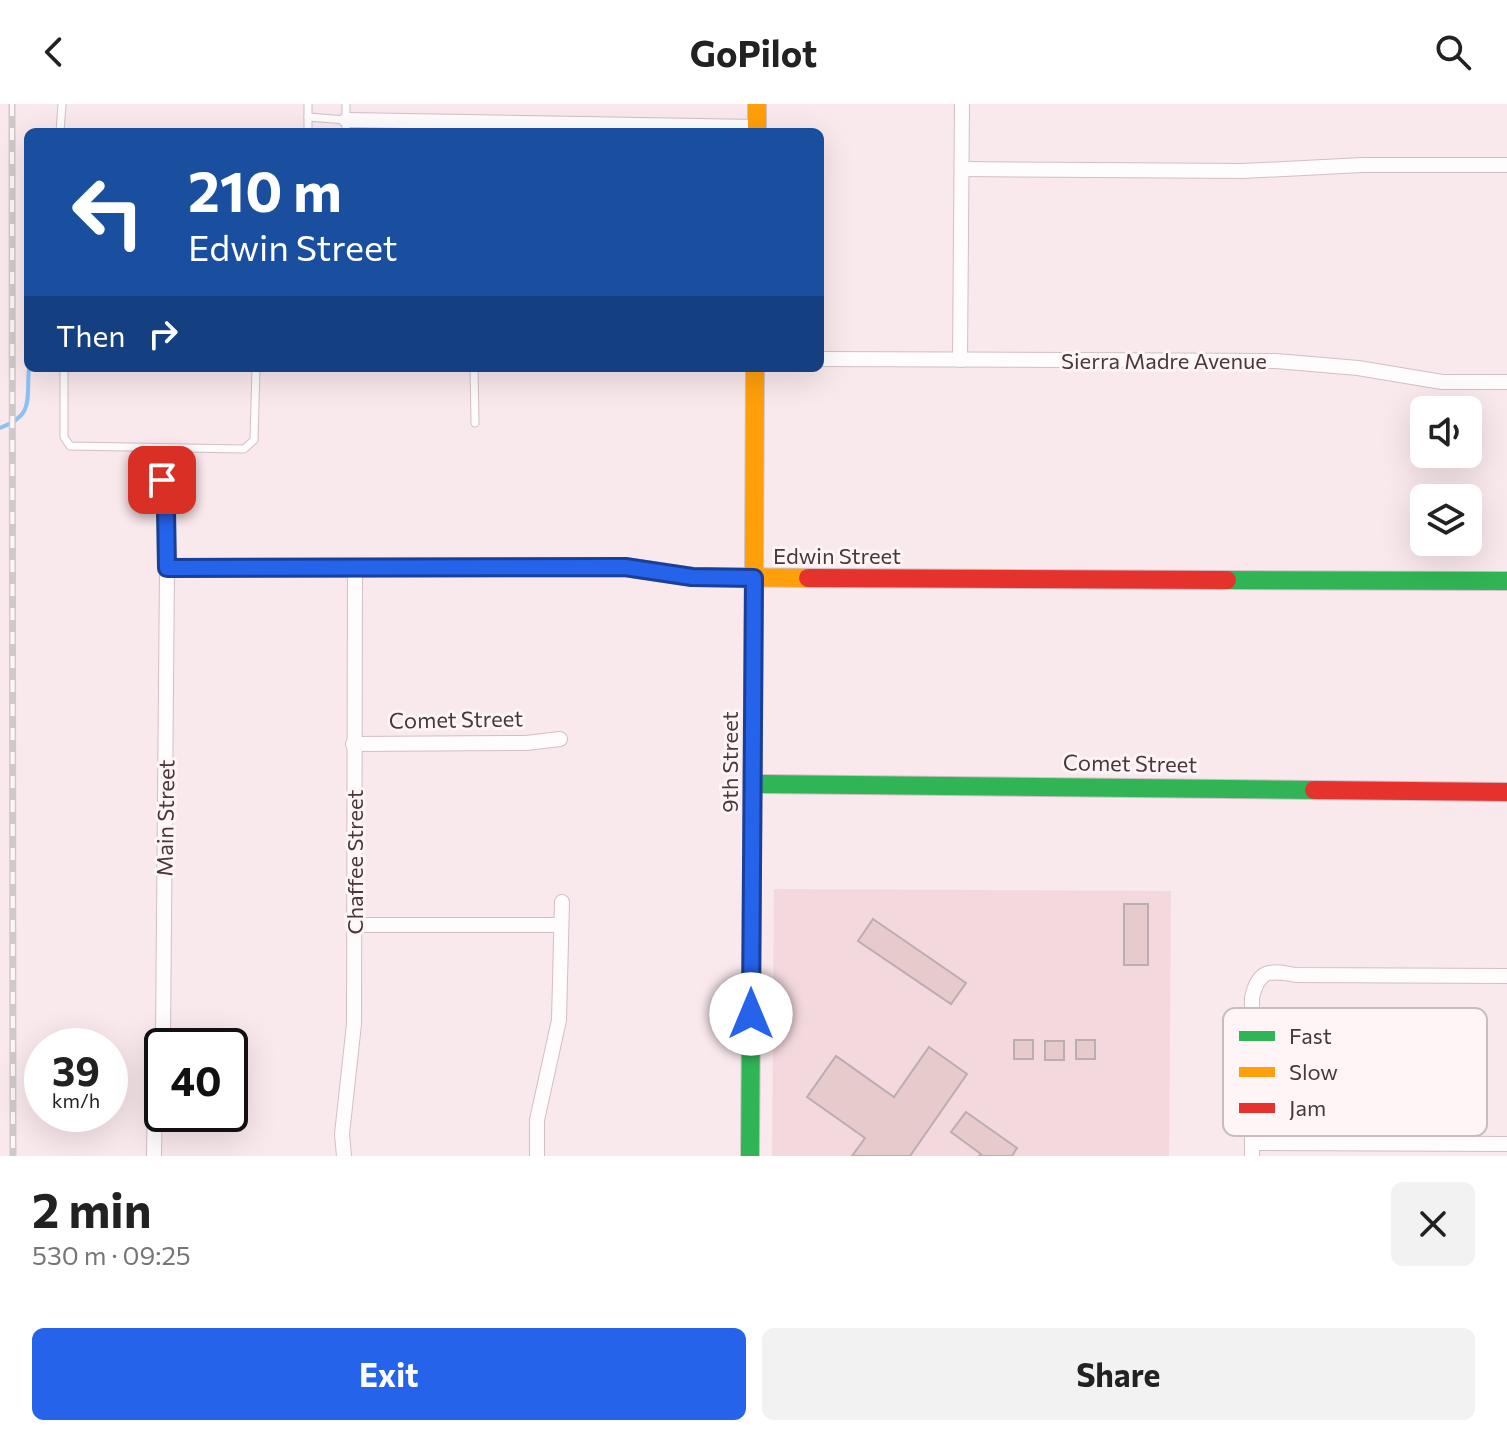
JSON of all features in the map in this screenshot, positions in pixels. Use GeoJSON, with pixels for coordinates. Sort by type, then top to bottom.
{"type":"FeatureCollection","features":[{"type":"Feature","properties":{"kind":"street"},"geometry":{"type":"LineString","coordinates":[[757,104],[757,128]]}},
{"type":"Feature","properties":{"kind":"street"},"geometry":{"type":"LineString","coordinates":[[960,360],[962,104]]}},
{"type":"Feature","properties":{"kind":"street"},"geometry":{"type":"LineString","coordinates":[[346,126],[620,128]]}},
{"type":"Feature","properties":{"kind":"street"},"geometry":{"type":"LineString","coordinates":[[962,169],[1243,171],[1362,165],[1507,165]]}},
{"type":"Feature","properties":{"kind":"street","name":"Sierra Madre Avenue"},"geometry":{"type":"LineString","coordinates":[[824,359],[1276,361],[1358,368],[1442,382],[1507,382]]}},
{"type":"Feature","properties":{"kind":"street","name":"9th Street"},"geometry":{"type":"LineString","coordinates":[[750,1156],[755,372]]}},
{"type":"Feature","properties":{"kind":"street","name":"Main Street"},"geometry":{"type":"LineString","coordinates":[[154,1156],[155,1086],[163,1037],[167,568],[162,480]]}},
{"type":"Feature","properties":{"kind":"street","name":"Edwin Street"},"geometry":{"type":"LineString","coordinates":[[167,568],[625,567],[692,577],[754,578],[1507,581]]}},
{"type":"Feature","properties":{"kind":"street","name":"Chaffee Street"},"geometry":{"type":"LineString","coordinates":[[344,1156],[342,1134],[354,1024],[355,568]]}},
{"type":"Feature","properties":{"kind":"street","name":"Comet Street"},"geometry":{"type":"LineString","coordinates":[[353,744],[526,743],[560,739]]}},
{"type":"Feature","properties":{"kind":"street","name":"Comet Street"},"geometry":{"type":"LineString","coordinates":[[753,784],[1507,792]]}},
{"type":"Feature","properties":{"kind":"street"},"geometry":{"type":"LineString","coordinates":[[537,1156],[537,1120],[559,1020],[562,902]]}},
{"type":"Feature","properties":{"kind":"street"},"geometry":{"type":"LineString","coordinates":[[354,925],[560,925]]}},
{"type":"Feature","properties":{"kind":"street"},"geometry":{"type":"LineString","coordinates":[[1252,1008],[1255,982],[1275,971],[1296,975],[1507,976]]}},
{"type":"Feature","properties":{"kind":"street"},"geometry":{"type":"LineString","coordinates":[[1252,1150],[1507,1144]]}},
{"type":"Feature","properties":{"kind":"lane"},"geometry":{"type":"LineString","coordinates":[[60,128],[62,104]]}},
{"type":"Feature","properties":{"kind":"lane"},"geometry":{"type":"LineString","coordinates":[[308,104],[308,128]]}},
{"type":"Feature","properties":{"kind":"lane"},"geometry":{"type":"LineString","coordinates":[[308,117],[346,126],[346,104]]}},
{"type":"Feature","properties":{"kind":"lane"},"geometry":{"type":"LineString","coordinates":[[64,372],[64,437],[70,446],[244,449],[254,440],[256,372]]}},
{"type":"Feature","properties":{"kind":"lane"},"geometry":{"type":"LineString","coordinates":[[474,372],[475,423]]}},
{"type":"Feature","properties":{"kind":"shaded area"},"geometry":{"type":"Polygon","coordinates":[[[774,889],[1171,891],[1169,1156],[772,1156],[774,889]]]}},
{"type":"Feature","properties":{"kind":"building"},"geometry":{"type":"Polygon","coordinates":[[[1124,904],[1148,904],[1148,965],[1124,965],[1124,904]]]}},
{"type":"Feature","properties":{"kind":"building"},"geometry":{"type":"Polygon","coordinates":[[[873,919],[966,983],[951,1004],[858,941],[873,919]]]}},
{"type":"Feature","properties":{"kind":"building"},"geometry":{"type":"Polygon","coordinates":[[[1014,1040],[1033,1040],[1033,1059],[1014,1059],[1014,1040]]]}},
{"type":"Feature","properties":{"kind":"building"},"geometry":{"type":"Polygon","coordinates":[[[1076,1040],[1095,1040],[1095,1059],[1076,1059],[1076,1040]]]}},
{"type":"Feature","properties":{"kind":"building"},"geometry":{"type":"Polygon","coordinates":[[[1045,1041],[1064,1041],[1064,1060],[1045,1060],[1045,1041]]]}},
{"type":"Feature","properties":{"kind":"building"},"geometry":{"type":"Polygon","coordinates":[[[929,1047],[967,1074],[910,1156],[852,1156],[865,1138],[807,1097],[836,1056],[894,1097],[929,1047]]]}},
{"type":"Feature","properties":{"kind":"building"},"geometry":{"type":"Polygon","coordinates":[[[966,1112],[1017,1148],[1012,1156],[979,1156],[981,1154],[951,1132],[966,1112]]]}},
{"type":"Feature","properties":{"kind":"waterway"},"geometry":{"type":"LineString","coordinates":[[0,428],[24,412],[29,372]]}},
{"type":"Feature","properties":{"kind":"railway"},"geometry":{"type":"LineString","coordinates":[[12,104],[13,1156]]}},
{"type":"Feature","properties":{"kind":"traffic: fast"},"geometry":{"type":"LineString","coordinates":[[750,1156],[754,570]]}},
{"type":"Feature","properties":{"kind":"traffic: fast"},"geometry":{"type":"LineString","coordinates":[[1227,580],[1507,581]]}},
{"type":"Feature","properties":{"kind":"traffic: fast"},"geometry":{"type":"LineString","coordinates":[[753,784],[1314,790]]}},
{"type":"Feature","properties":{"kind":"traffic: slow"},"geometry":{"type":"LineString","coordinates":[[757,104],[757,128]]}},
{"type":"Feature","properties":{"kind":"traffic: slow"},"geometry":{"type":"LineString","coordinates":[[754,570],[755,372]]}},
{"type":"Feature","properties":{"kind":"traffic: slow"},"geometry":{"type":"LineString","coordinates":[[167,568],[625,567],[692,577],[808,578]]}},
{"type":"Feature","properties":{"kind":"traffic: jam"},"geometry":{"type":"LineString","coordinates":[[808,578],[1227,580]]}},
{"type":"Feature","properties":{"kind":"traffic: jam"},"geometry":{"type":"LineString","coordinates":[[1314,790],[1507,792]]}},
{"type":"Feature","properties":{"kind":"route"},"geometry":{"type":"LineString","coordinates":[[162,480],[167,568],[625,567],[692,577],[754,578],[751,1014]]}}]}
